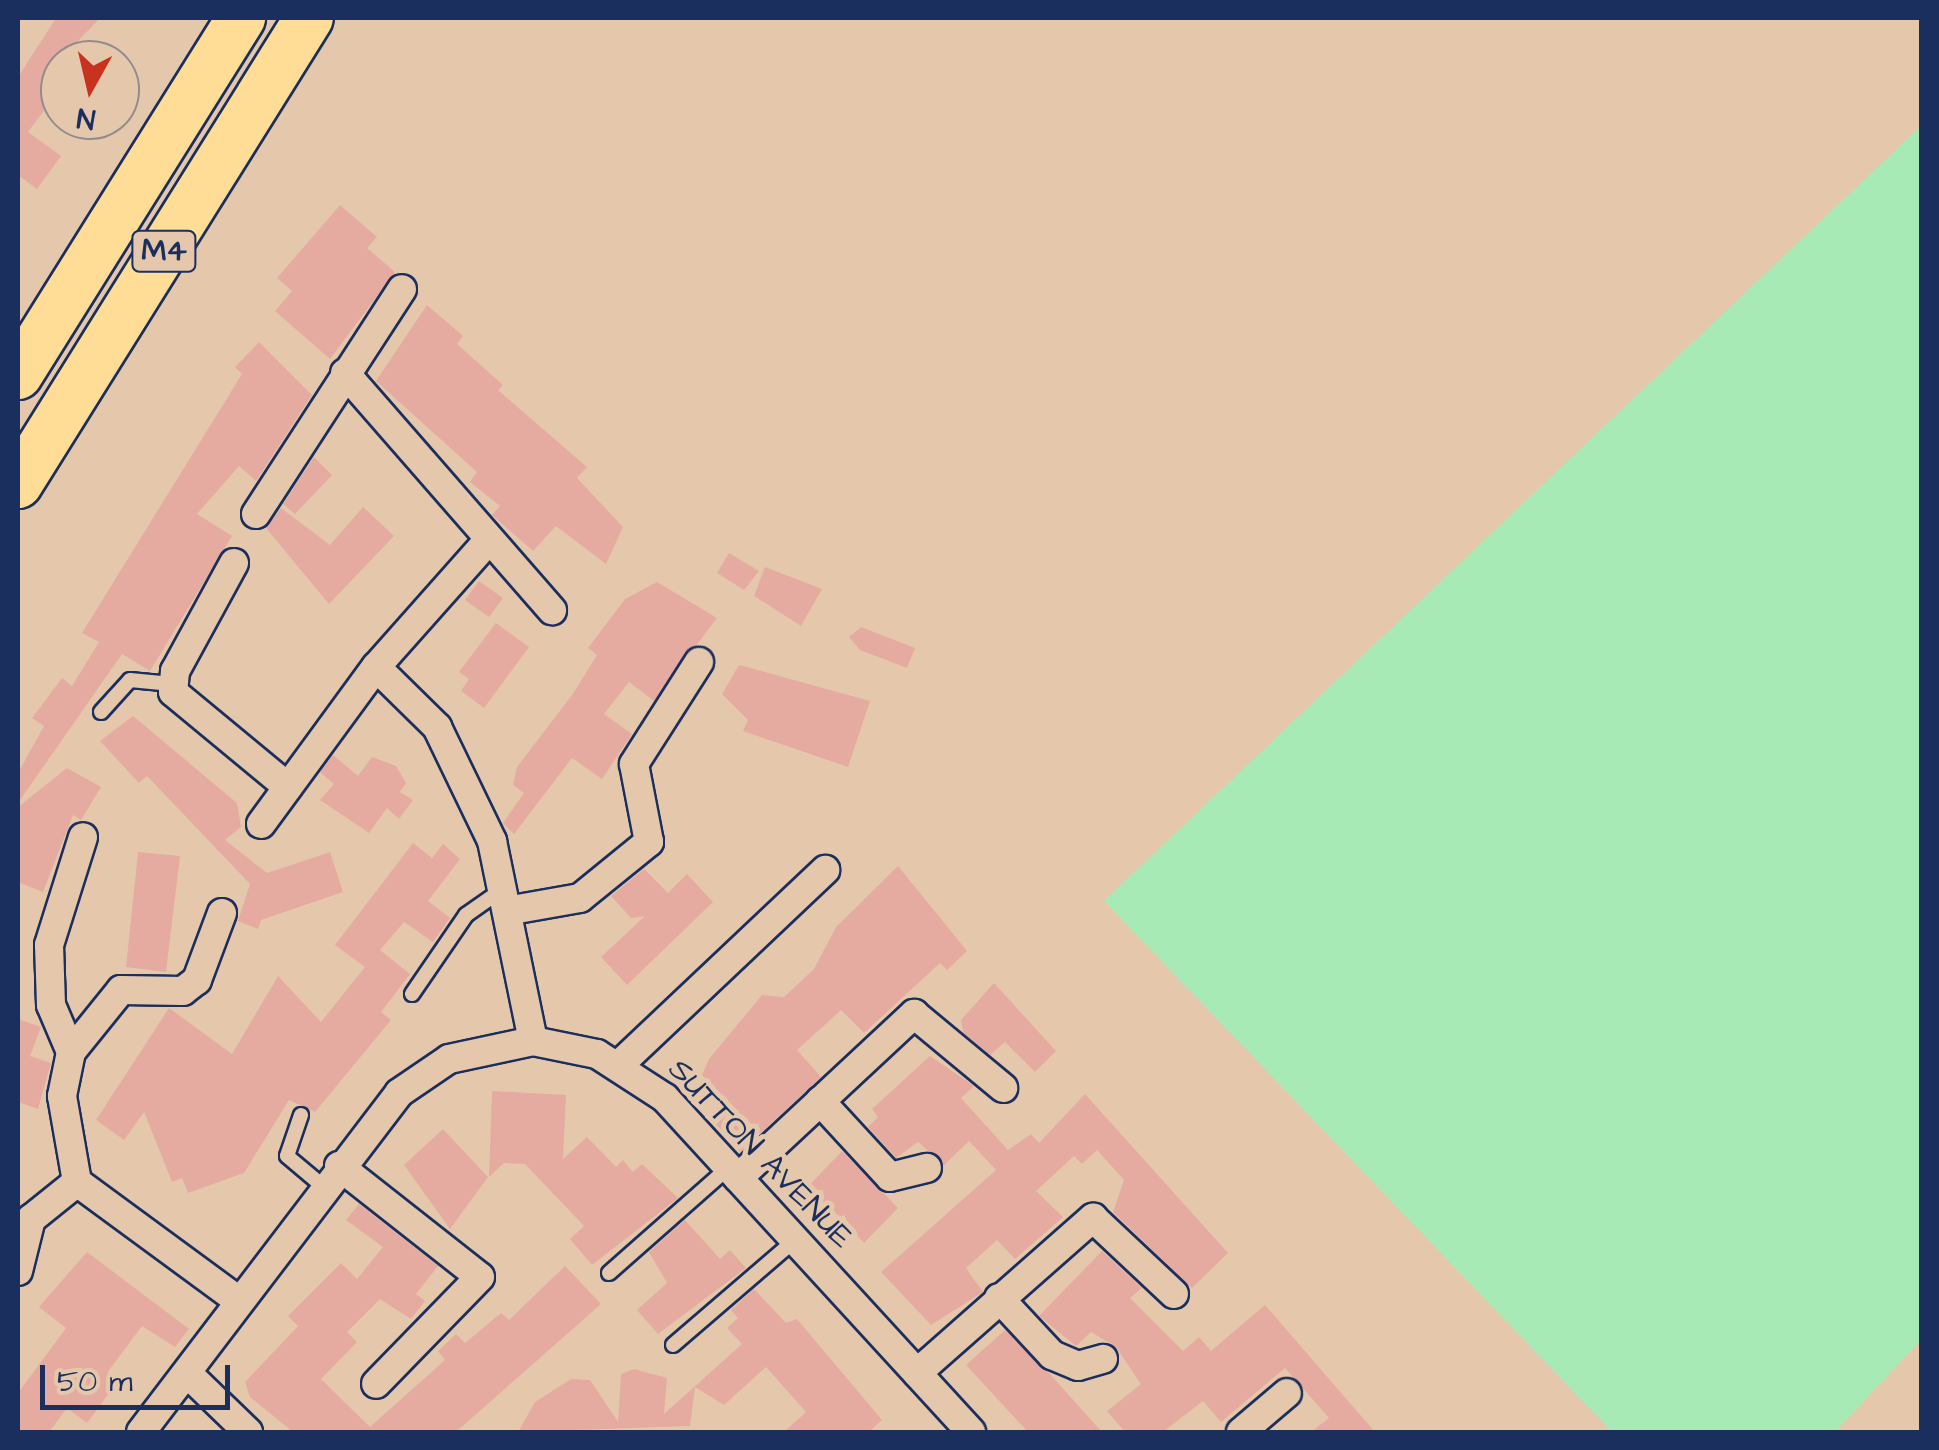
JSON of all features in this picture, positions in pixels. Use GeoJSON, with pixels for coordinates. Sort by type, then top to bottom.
{"type":"FeatureCollection","features":[{"type":"Feature","properties":{"kind":"highway","name":"M4"},"geometry":{"type":"LineString","coordinates":[[18,375],[241,18]]}},
{"type":"Feature","properties":{"kind":"highway","name":"M4"},"geometry":{"type":"LineString","coordinates":[[18,484],[309,18]]}},
{"type":"Feature","properties":{"kind":"street"},"geometry":{"type":"LineString","coordinates":[[256,514],[402,289]]}},
{"type":"Feature","properties":{"kind":"street"},"geometry":{"type":"LineString","coordinates":[[346,373],[486,543],[552,610]]}},
{"type":"Feature","properties":{"kind":"street"},"geometry":{"type":"LineString","coordinates":[[261,824],[376,667],[486,543]]}},
{"type":"Feature","properties":{"kind":"street"},"geometry":{"type":"LineString","coordinates":[[234,563],[172,684],[176,698],[288,787]]}},
{"type":"Feature","properties":{"kind":"street"},"geometry":{"type":"LineString","coordinates":[[510,898],[580,898],[649,842],[634,764],[699,662]]}},
{"type":"Feature","properties":{"kind":"street"},"geometry":{"type":"LineString","coordinates":[[141,1432],[331,1177],[428,1069],[533,1041],[510,898],[437,727],[376,667]]}},
{"type":"Feature","properties":{"kind":"street"},"geometry":{"type":"LineString","coordinates":[[71,1052],[50,1005],[49,944],[83,837]]}},
{"type":"Feature","properties":{"kind":"street"},"geometry":{"type":"LineString","coordinates":[[619,1065],[825,870]]}},
{"type":"Feature","properties":{"kind":"street"},"geometry":{"type":"LineString","coordinates":[[222,913],[190,988],[126,986],[71,1052],[62,1096],[77,1182],[239,1302]]}},
{"type":"Feature","properties":{"kind":"street"},"geometry":{"type":"LineString","coordinates":[[733,1173],[918,1013],[1003,1088]]}},
{"type":"Feature","properties":{"kind":"street","name":"SUTTON AVENUE"},"geometry":{"type":"LineString","coordinates":[[533,1041],[619,1065],[665,1098],[971,1432]]}},
{"type":"Feature","properties":{"kind":"street"},"geometry":{"type":"LineString","coordinates":[[820,1101],[890,1176],[926,1168]]}},
{"type":"Feature","properties":{"kind":"street"},"geometry":{"type":"LineString","coordinates":[[331,1177],[480,1276],[376,1384]]}},
{"type":"Feature","properties":{"kind":"street"},"geometry":{"type":"LineString","coordinates":[[18,1271],[24,1213],[77,1182]]}},
{"type":"Feature","properties":{"kind":"street"},"geometry":{"type":"LineString","coordinates":[[917,1373],[1093,1218],[1174,1294]]}},
{"type":"Feature","properties":{"kind":"street"},"geometry":{"type":"LineString","coordinates":[[999,1298],[1052,1355],[1078,1366],[1104,1359]]}},
{"type":"Feature","properties":{"kind":"street"},"geometry":{"type":"LineString","coordinates":[[187,1374],[248,1432]]}},
{"type":"Feature","properties":{"kind":"street"},"geometry":{"type":"LineString","coordinates":[[1241,1432],[1279,1412]]}},
{"type":"Feature","properties":{"kind":"lane"},"geometry":{"type":"LineString","coordinates":[[102,712],[130,680],[172,684]]}},
{"type":"Feature","properties":{"kind":"lane"},"geometry":{"type":"LineString","coordinates":[[412,994],[466,916],[510,898]]}},
{"type":"Feature","properties":{"kind":"lane"},"geometry":{"type":"LineString","coordinates":[[302,1115],[288,1156],[331,1177]]}},
{"type":"Feature","properties":{"kind":"lane"},"geometry":{"type":"LineString","coordinates":[[610,1273],[733,1173]]}},
{"type":"Feature","properties":{"kind":"lane"},"geometry":{"type":"LineString","coordinates":[[673,1345],[795,1240]]}},
{"type":"Feature","properties":{"kind":"green space"},"geometry":{"type":"Polygon","coordinates":[[[1921,126],[1921,1340],[1835,1432],[1612,1432],[1104,901],[1921,126]]]}},
{"type":"Feature","properties":{"kind":"building"},"geometry":{"type":"Polygon","coordinates":[[[56,18],[100,18],[79,40],[42,40],[56,18]]]}},
{"type":"Feature","properties":{"kind":"building"},"geometry":{"type":"Polygon","coordinates":[[[40,43],[40,116],[28,132],[61,156],[37,189],[18,175],[18,77],[40,43]]]}},
{"type":"Feature","properties":{"kind":"building"},"geometry":{"type":"Polygon","coordinates":[[[340,205],[377,237],[367,248],[395,272],[330,359],[275,311],[292,291],[277,278],[340,205]]]}},
{"type":"Feature","properties":{"kind":"building"},"geometry":{"type":"Polygon","coordinates":[[[427,305],[463,336],[457,344],[503,385],[498,390],[587,467],[577,478],[623,527],[606,564],[556,526],[533,551],[492,515],[500,506],[470,482],[477,472],[376,381],[427,305]]]}},
{"type":"Feature","properties":{"kind":"building"},"geometry":{"type":"Polygon","coordinates":[[[259,342],[312,395],[256,481],[239,466],[197,514],[232,536],[150,671],[122,654],[18,803],[18,773],[44,726],[32,718],[62,678],[72,686],[99,642],[82,633],[242,374],[235,367],[259,342]]]}},
{"type":"Feature","properties":{"kind":"building"},"geometry":{"type":"Polygon","coordinates":[[[314,457],[332,475],[295,514],[283,504],[314,457]]]}},
{"type":"Feature","properties":{"kind":"building"},"geometry":{"type":"Polygon","coordinates":[[[363,507],[394,536],[329,604],[266,528],[281,508],[330,545],[363,507]]]}},
{"type":"Feature","properties":{"kind":"building"},"geometry":{"type":"Polygon","coordinates":[[[729,553],[759,571],[744,590],[717,573],[729,553]]]}},
{"type":"Feature","properties":{"kind":"building"},"geometry":{"type":"Polygon","coordinates":[[[765,567],[822,589],[801,626],[754,596],[765,567]]]}},
{"type":"Feature","properties":{"kind":"building"},"geometry":{"type":"Polygon","coordinates":[[[479,581],[503,598],[489,617],[465,600],[479,581]]]}},
{"type":"Feature","properties":{"kind":"building"},"geometry":{"type":"Polygon","coordinates":[[[657,582],[717,618],[654,701],[629,682],[604,714],[632,734],[602,779],[572,758],[514,834],[503,823],[524,793],[513,785],[517,767],[572,695],[597,655],[588,648],[625,599],[657,582]]]}},
{"type":"Feature","properties":{"kind":"building"},"geometry":{"type":"Polygon","coordinates":[[[496,623],[529,647],[484,708],[461,691],[469,679],[459,672],[496,623]]]}},
{"type":"Feature","properties":{"kind":"building"},"geometry":{"type":"Polygon","coordinates":[[[861,627],[915,648],[907,668],[860,650],[849,637],[861,627]]]}},
{"type":"Feature","properties":{"kind":"building"},"geometry":{"type":"Polygon","coordinates":[[[739,665],[870,701],[848,767],[743,731],[748,720],[722,694],[739,665]]]}},
{"type":"Feature","properties":{"kind":"building"},"geometry":{"type":"Polygon","coordinates":[[[133,716],[237,803],[241,827],[225,840],[267,873],[330,852],[343,892],[261,920],[258,929],[238,921],[250,884],[147,776],[139,783],[100,741],[133,716]]]}},
{"type":"Feature","properties":{"kind":"building"},"geometry":{"type":"Polygon","coordinates":[[[333,755],[358,776],[372,757],[396,766],[406,783],[400,792],[413,800],[399,819],[387,808],[369,833],[320,800],[334,784],[320,772],[333,755]]]}},
{"type":"Feature","properties":{"kind":"building"},"geometry":{"type":"Polygon","coordinates":[[[67,768],[101,787],[81,820],[73,815],[43,892],[18,882],[18,807],[67,768]]]}},
{"type":"Feature","properties":{"kind":"building"},"geometry":{"type":"Polygon","coordinates":[[[413,843],[432,858],[443,844],[460,859],[428,901],[450,918],[433,942],[404,922],[380,950],[410,974],[381,1012],[391,1020],[315,1112],[289,1100],[244,1173],[188,1193],[182,1178],[172,1182],[144,1112],[124,1140],[96,1120],[169,1008],[232,1054],[278,976],[321,1022],[365,967],[335,945],[413,843]]]}},
{"type":"Feature","properties":{"kind":"building"},"geometry":{"type":"Polygon","coordinates":[[[138,852],[180,856],[166,972],[126,967],[138,852]]]}},
{"type":"Feature","properties":{"kind":"building"},"geometry":{"type":"Polygon","coordinates":[[[898,866],[967,951],[947,970],[940,963],[864,1033],[841,1010],[797,1050],[821,1077],[740,1152],[716,1124],[733,1109],[702,1075],[709,1059],[762,995],[784,997],[814,969],[836,927],[898,866]]]}},
{"type":"Feature","properties":{"kind":"building"},"geometry":{"type":"Polygon","coordinates":[[[644,869],[668,893],[687,874],[713,902],[627,985],[601,957],[645,916],[631,918],[611,896],[644,869]]]}},
{"type":"Feature","properties":{"kind":"building"},"geometry":{"type":"Polygon","coordinates":[[[994,983],[1056,1051],[1035,1072],[1005,1042],[990,1055],[963,1032],[961,1020],[994,983]]]}},
{"type":"Feature","properties":{"kind":"building"},"geometry":{"type":"Polygon","coordinates":[[[18,1019],[41,1027],[30,1056],[51,1063],[38,1109],[18,1102],[18,1019]]]}},
{"type":"Feature","properties":{"kind":"building"},"geometry":{"type":"Polygon","coordinates":[[[930,1056],[974,1086],[961,1098],[1008,1150],[1031,1134],[1039,1143],[1085,1094],[1228,1253],[1192,1288],[1113,1212],[1124,1180],[1097,1150],[1082,1164],[1074,1156],[1036,1191],[1063,1217],[1015,1259],[997,1240],[966,1268],[983,1292],[931,1325],[881,1272],[996,1170],[969,1141],[944,1165],[918,1142],[896,1158],[868,1127],[878,1117],[872,1109],[930,1056]]]}},
{"type":"Feature","properties":{"kind":"building"},"geometry":{"type":"Polygon","coordinates":[[[492,1091],[566,1095],[563,1159],[587,1137],[616,1167],[623,1160],[633,1172],[642,1164],[678,1198],[592,1265],[570,1239],[584,1226],[525,1164],[504,1163],[489,1177],[492,1091]]]}},
{"type":"Feature","properties":{"kind":"building"},"geometry":{"type":"Polygon","coordinates":[[[443,1129],[488,1177],[450,1229],[404,1165],[443,1129]]]}},
{"type":"Feature","properties":{"kind":"building"},"geometry":{"type":"Polygon","coordinates":[[[842,1151],[898,1208],[864,1243],[828,1205],[815,1217],[797,1198],[842,1151]]]}},
{"type":"Feature","properties":{"kind":"building"},"geometry":{"type":"Polygon","coordinates":[[[359,1204],[438,1266],[416,1294],[425,1301],[411,1319],[380,1299],[347,1332],[357,1342],[321,1379],[370,1427],[445,1360],[438,1351],[456,1334],[465,1343],[501,1313],[509,1320],[565,1266],[601,1304],[456,1432],[293,1432],[250,1397],[245,1382],[298,1326],[288,1316],[341,1263],[357,1279],[383,1247],[346,1220],[359,1204]]]}},
{"type":"Feature","properties":{"kind":"building"},"geometry":{"type":"Polygon","coordinates":[[[685,1220],[720,1259],[730,1250],[746,1268],[658,1334],[637,1310],[667,1283],[649,1252],[685,1220]]]}},
{"type":"Feature","properties":{"kind":"building"},"geometry":{"type":"Polygon","coordinates":[[[1102,1251],[1142,1288],[1130,1298],[1183,1351],[1199,1337],[1211,1351],[1265,1305],[1375,1432],[1311,1432],[1329,1418],[1285,1368],[1221,1422],[1203,1401],[1163,1432],[1125,1432],[1107,1411],[1141,1384],[1116,1347],[1091,1332],[1076,1346],[1039,1316],[1102,1251]]]}},
{"type":"Feature","properties":{"kind":"building"},"geometry":{"type":"Polygon","coordinates":[[[87,1252],[189,1329],[175,1347],[142,1326],[107,1373],[118,1381],[87,1423],[67,1408],[49,1432],[18,1432],[18,1393],[66,1328],[39,1307],[87,1252]]]}},
{"type":"Feature","properties":{"kind":"building"},"geometry":{"type":"Polygon","coordinates":[[[754,1289],[786,1323],[797,1319],[882,1420],[869,1432],[784,1432],[806,1412],[766,1367],[724,1405],[695,1387],[690,1426],[518,1432],[535,1402],[571,1379],[590,1380],[618,1422],[621,1374],[634,1369],[667,1378],[664,1414],[742,1344],[727,1328],[738,1318],[731,1310],[754,1289]]]}},
{"type":"Feature","properties":{"kind":"building"},"geometry":{"type":"Polygon","coordinates":[[[1005,1330],[1102,1432],[1028,1432],[966,1365],[1005,1330]]]}}]}
